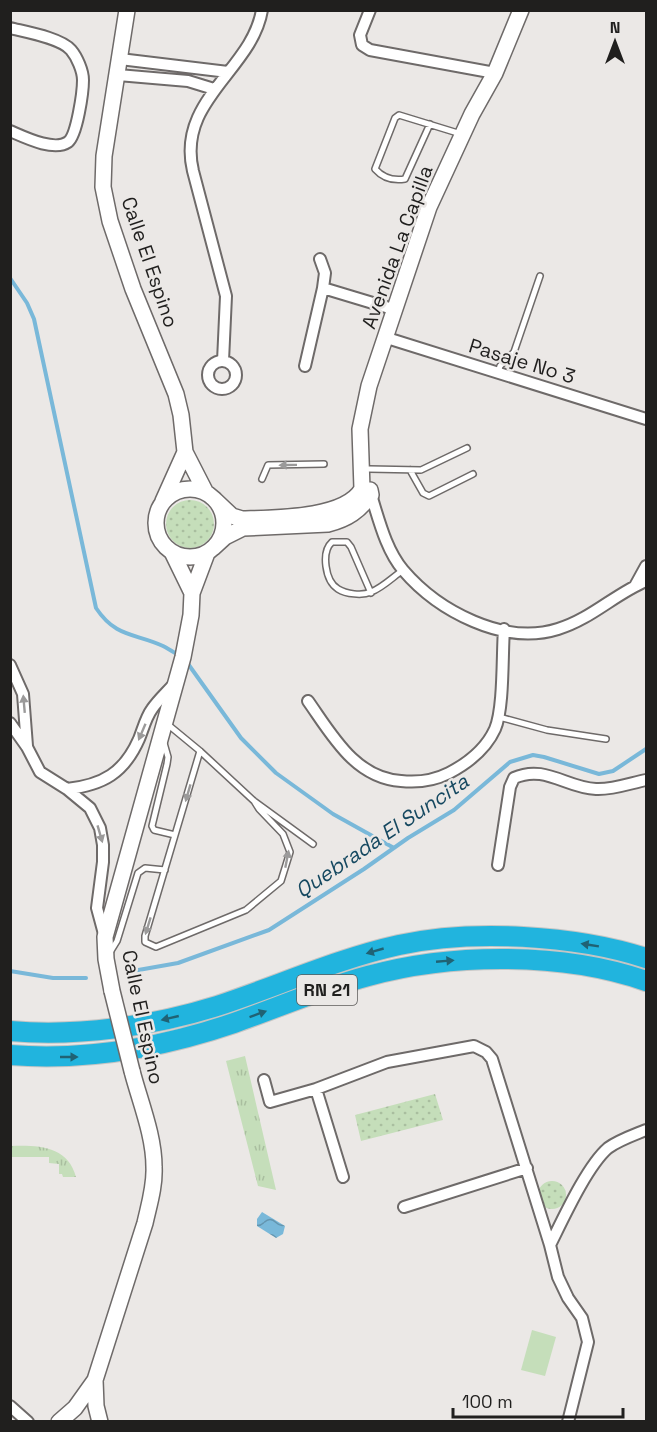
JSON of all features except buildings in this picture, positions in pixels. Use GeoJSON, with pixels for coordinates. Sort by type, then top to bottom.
{"type":"FeatureCollection","features":[{"type":"Feature","properties":{"kind":"highway","name":"RN 21"},"geometry":{"type":"LineString","coordinates":[[10,1031],[71,1032],[161,1020],[216,1006],[362,955],[427,940],[490,937],[552,940],[627,952],[646,958]]}},
{"type":"Feature","properties":{"kind":"highway","name":"RN 21"},"geometry":{"type":"LineString","coordinates":[[10,1055],[80,1057],[120,1052],[232,1023],[365,976],[431,962],[479,959],[551,962],[601,969],[646,981]]}},
{"type":"Feature","properties":{"kind":"street","name":"Calle El Espino"},"geometry":{"type":"LineString","coordinates":[[127,10],[104,156],[103,187],[110,221],[130,279],[176,394],[185,452],[210,497]]}},
{"type":"Feature","properties":{"kind":"street"},"geometry":{"type":"LineString","coordinates":[[223,361],[226,296],[189,150],[191,133],[214,89],[251,40],[262,10]]}},
{"type":"Feature","properties":{"kind":"street"},"geometry":{"type":"LineString","coordinates":[[370,10],[360,35],[362,45],[370,50],[495,73]]}},
{"type":"Feature","properties":{"kind":"street","name":"Avenida La Capilla"},"geometry":{"type":"LineString","coordinates":[[383,532],[370,516],[354,507],[362,489],[360,429],[369,387],[429,207],[462,134],[495,73],[521,10]]}},
{"type":"Feature","properties":{"kind":"street"},"geometry":{"type":"LineString","coordinates":[[10,28],[58,41],[70,49],[84,78],[76,130],[68,142],[57,145],[36,142],[10,131]]}},
{"type":"Feature","properties":{"kind":"street"},"geometry":{"type":"LineString","coordinates":[[120,59],[228,72]]}},
{"type":"Feature","properties":{"kind":"street"},"geometry":{"type":"LineString","coordinates":[[168,79],[171,66]]}},
{"type":"Feature","properties":{"kind":"street"},"geometry":{"type":"LineString","coordinates":[[118,75],[188,81],[214,89]]}},
{"type":"Feature","properties":{"kind":"street"},"geometry":{"type":"LineString","coordinates":[[305,366],[323,288],[325,273],[320,259]]}},
{"type":"Feature","properties":{"kind":"street"},"geometry":{"type":"LineString","coordinates":[[323,288],[396,310]]}},
{"type":"Feature","properties":{"kind":"street","name":"Pasaje No 3"},"geometry":{"type":"LineString","coordinates":[[387,338],[646,419]]}},
{"type":"Feature","properties":{"kind":"street"},"geometry":{"type":"LineString","coordinates":[[185,452],[162,504],[157,518],[157,530],[161,541],[172,552],[192,593]]}},
{"type":"Feature","properties":{"kind":"street","name":"Avenida La Capilla"},"geometry":{"type":"LineString","coordinates":[[360,466],[383,532],[392,553],[403,570],[453,612],[478,625],[528,634],[557,629],[587,617],[646,581]]}},
{"type":"Feature","properties":{"kind":"street"},"geometry":{"type":"LineString","coordinates":[[162,504],[182,490],[195,490],[210,497],[232,516],[242,519],[260,515],[322,513],[354,507]]}},
{"type":"Feature","properties":{"kind":"street"},"geometry":{"type":"LineString","coordinates":[[172,552],[188,557],[210,551],[225,537],[243,528],[328,524],[340,521],[371,495]]}},
{"type":"Feature","properties":{"kind":"street"},"geometry":{"type":"LineString","coordinates":[[210,497],[222,511],[224,523],[221,538],[210,551]]}},
{"type":"Feature","properties":{"kind":"street","name":"Calle El Espino"},"geometry":{"type":"LineString","coordinates":[[59,1422],[75,1408],[95,1380],[145,1223],[154,1174],[153,1150],[112,991],[106,959],[105,937],[188,636],[192,593],[210,551]]}},
{"type":"Feature","properties":{"kind":"street"},"geometry":{"type":"LineString","coordinates":[[635,586],[646,566]]}},
{"type":"Feature","properties":{"kind":"street"},"geometry":{"type":"LineString","coordinates":[[308,701],[350,758],[374,776],[393,781],[434,780],[455,770],[478,754],[494,731],[499,717],[504,629]]}},
{"type":"Feature","properties":{"kind":"street"},"geometry":{"type":"LineString","coordinates":[[10,665],[23,694],[27,747]]}},
{"type":"Feature","properties":{"kind":"street"},"geometry":{"type":"LineString","coordinates":[[67,789],[103,782],[119,769],[131,756],[151,710],[174,684]]}},
{"type":"Feature","properties":{"kind":"street"},"geometry":{"type":"LineString","coordinates":[[10,723],[27,747],[40,772],[67,789],[90,808],[100,828],[104,845],[97,908],[105,937]]}},
{"type":"Feature","properties":{"kind":"street"},"geometry":{"type":"LineString","coordinates":[[498,864],[510,787],[514,778],[524,774],[539,773],[598,789],[646,780]]}},
{"type":"Feature","properties":{"kind":"street"},"geometry":{"type":"LineString","coordinates":[[264,1080],[270,1102],[316,1089],[387,1062],[474,1046],[486,1052],[492,1059],[558,1277],[568,1298],[582,1318],[588,1342],[568,1422]]}},
{"type":"Feature","properties":{"kind":"street"},"geometry":{"type":"LineString","coordinates":[[316,1089],[343,1177]]}},
{"type":"Feature","properties":{"kind":"street"},"geometry":{"type":"LineString","coordinates":[[550,1245],[601,1155],[610,1147],[646,1130]]}},
{"type":"Feature","properties":{"kind":"street"},"geometry":{"type":"LineString","coordinates":[[404,1207],[526,1168]]}},
{"type":"Feature","properties":{"kind":"street","name":"Calle El Espino"},"geometry":{"type":"LineString","coordinates":[[95,1380],[96,1406],[100,1422]]}},
{"type":"Feature","properties":{"kind":"street"},"geometry":{"type":"LineString","coordinates":[[10,1406],[28,1422]]}},
{"type":"Feature","properties":{"kind":"lane"},"geometry":{"type":"LineString","coordinates":[[430,124],[405,179],[398,180],[381,176],[375,169],[394,118],[399,115],[430,124],[462,134]]}},
{"type":"Feature","properties":{"kind":"lane"},"geometry":{"type":"LineString","coordinates":[[498,373],[501,366],[514,352],[540,276]]}},
{"type":"Feature","properties":{"kind":"lane"},"geometry":{"type":"LineString","coordinates":[[360,466],[421,470],[467,448]]}},
{"type":"Feature","properties":{"kind":"lane"},"geometry":{"type":"LineString","coordinates":[[262,478],[267,465],[324,464]]}},
{"type":"Feature","properties":{"kind":"lane"},"geometry":{"type":"LineString","coordinates":[[410,470],[423,493],[429,496],[473,474]]}},
{"type":"Feature","properties":{"kind":"lane"},"geometry":{"type":"LineString","coordinates":[[371,592],[351,547],[347,542],[332,542],[327,547],[325,555],[330,578],[337,589],[350,594],[371,592],[403,570]]}},
{"type":"Feature","properties":{"kind":"lane"},"geometry":{"type":"LineString","coordinates":[[499,717],[547,730],[606,739]]}},
{"type":"Feature","properties":{"kind":"lane"},"geometry":{"type":"LineString","coordinates":[[163,728],[200,751],[254,801],[313,844]]}},
{"type":"Feature","properties":{"kind":"lane"},"geometry":{"type":"LineString","coordinates":[[163,728],[168,757],[152,826],[154,830],[175,836]]}},
{"type":"Feature","properties":{"kind":"lane"},"geometry":{"type":"LineString","coordinates":[[200,751],[145,942],[156,947],[246,910],[281,881],[290,852],[283,834],[254,801]]}},
{"type":"Feature","properties":{"kind":"lane"},"geometry":{"type":"LineString","coordinates":[[106,959],[117,941],[138,873],[146,868],[165,870]]}},
{"type":"Feature","properties":{"kind":"green space"},"geometry":{"type":"Polygon","coordinates":[[[190,500],[207,507],[214,524],[207,541],[190,548],[173,541],[166,524],[173,507],[190,500]]]}},
{"type":"Feature","properties":{"kind":"green space"},"geometry":{"type":"Polygon","coordinates":[[[245,1056],[276,1190],[258,1186],[226,1061],[245,1056]]]}},
{"type":"Feature","properties":{"kind":"green space"},"geometry":{"type":"Polygon","coordinates":[[[435,1094],[443,1120],[361,1141],[355,1115],[435,1094]]]}},
{"type":"Feature","properties":{"kind":"green space"},"geometry":{"type":"Polygon","coordinates":[[[11,1146],[41,1147],[59,1153],[72,1167],[76,1177],[63,1177],[59,1174],[59,1164],[49,1163],[49,1157],[11,1157],[11,1146]]]}},
{"type":"Feature","properties":{"kind":"green space"},"geometry":{"type":"Polygon","coordinates":[[[552,1181],[562,1185],[566,1195],[562,1205],[552,1209],[542,1205],[538,1195],[542,1185],[552,1181]]]}},
{"type":"Feature","properties":{"kind":"green space"},"geometry":{"type":"Polygon","coordinates":[[[532,1330],[556,1337],[545,1376],[521,1370],[532,1330]]]}},
{"type":"Feature","properties":{"kind":"water"},"geometry":{"type":"Polygon","coordinates":[[[262,1212],[285,1226],[283,1234],[276,1238],[257,1226],[257,1219],[262,1212]]]}},
{"type":"Feature","properties":{"kind":"waterway"},"geometry":{"type":"LineString","coordinates":[[10,278],[27,303],[34,319],[96,608],[103,618],[119,630],[163,646],[180,656]]}},
{"type":"Feature","properties":{"kind":"waterway"},"geometry":{"type":"LineString","coordinates":[[186,661],[241,738],[276,773],[333,814],[394,848]]}},
{"type":"Feature","properties":{"kind":"waterway","name":"Quebrada El Suncita"},"geometry":{"type":"LineString","coordinates":[[127,972],[178,963],[269,930],[454,810],[510,762],[533,755],[599,774],[613,771],[646,749]]}},
{"type":"Feature","properties":{"kind":"waterway","name":"Quebrada El Suncita"},"geometry":{"type":"LineString","coordinates":[[10,971],[53,978],[86,978]]}}]}
